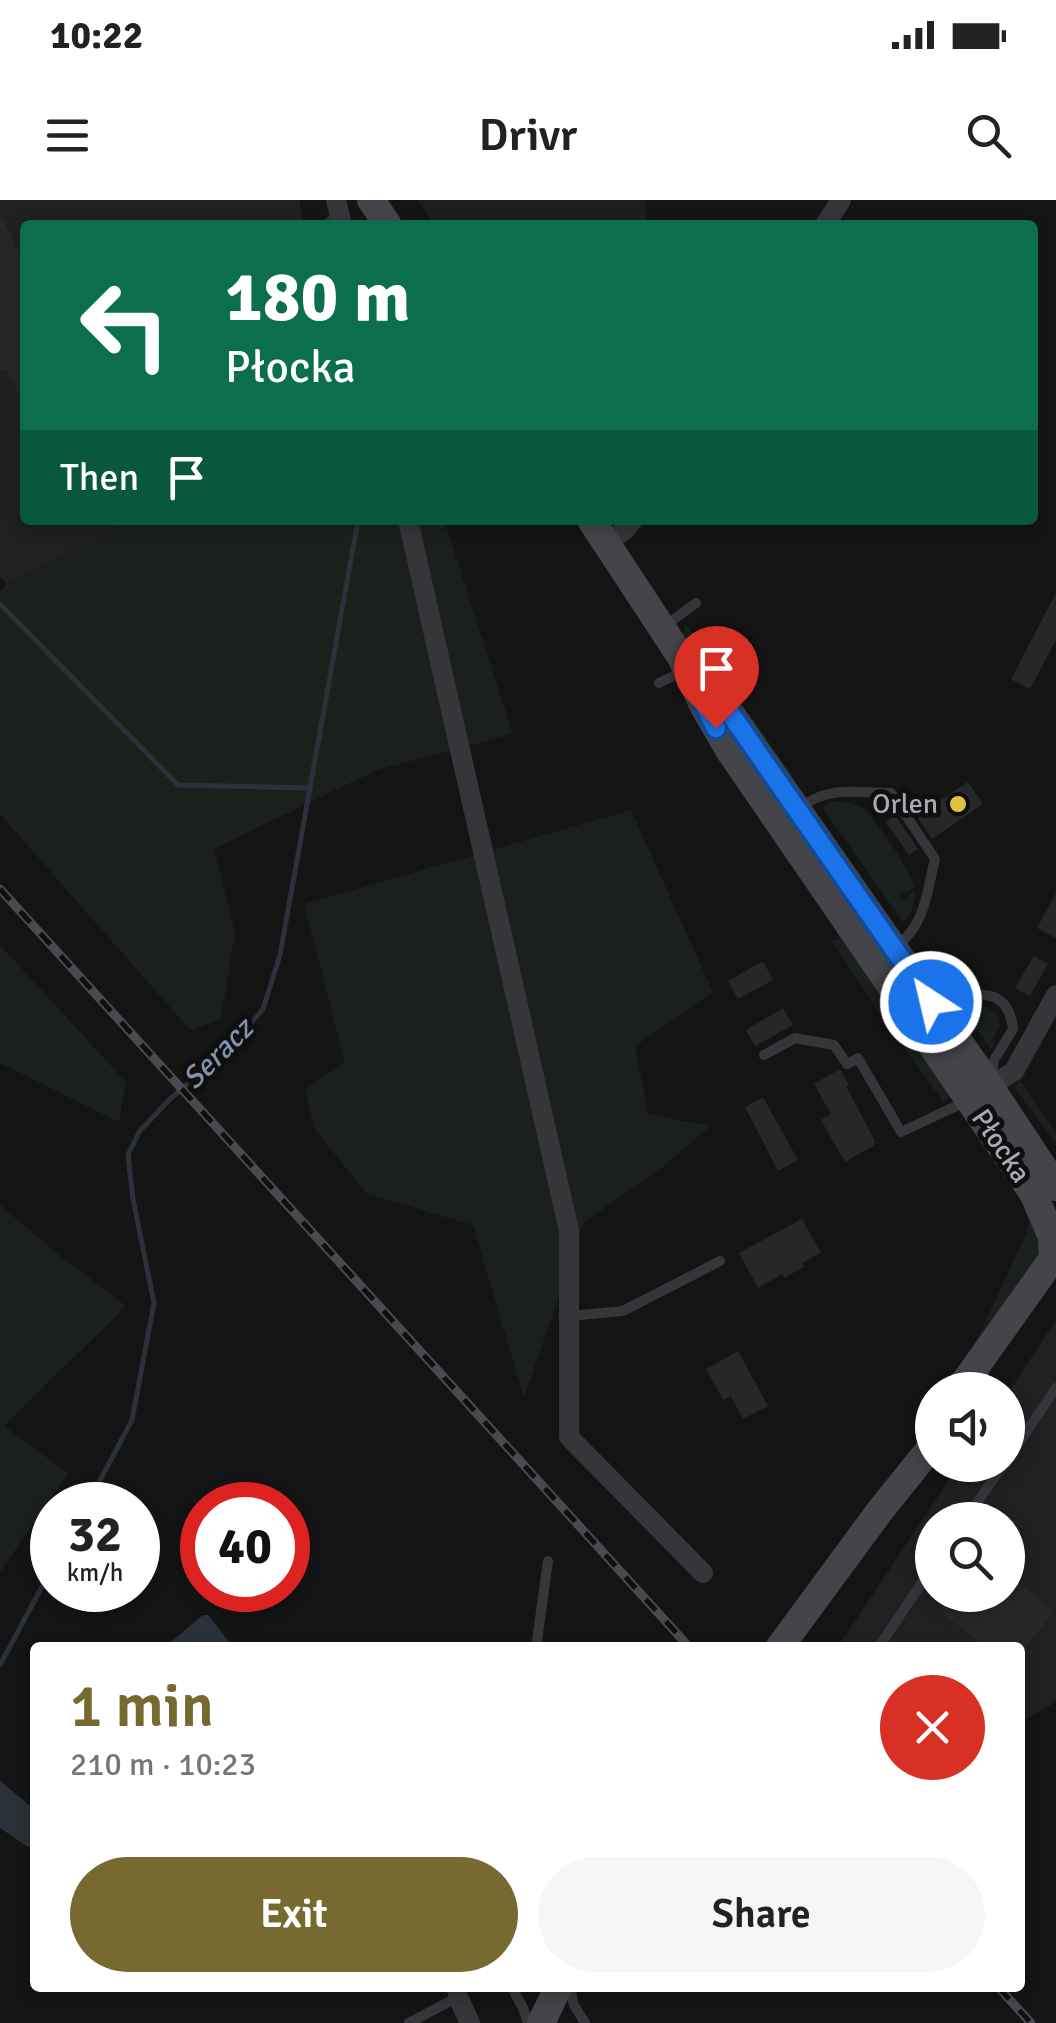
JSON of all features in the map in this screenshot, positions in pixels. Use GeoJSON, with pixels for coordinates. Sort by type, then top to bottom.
{"type":"FeatureCollection","features":[{"type":"Feature","properties":{"kind":"street"},"geometry":{"type":"LineString","coordinates":[[409,525],[569,1231],[569,1438],[703,1573]]}},
{"type":"Feature","properties":{"kind":"street"},"geometry":{"type":"LineString","coordinates":[[599,531],[625,530],[629,525]]}},
{"type":"Feature","properties":{"kind":"street","name":"Płocka"},"geometry":{"type":"LineString","coordinates":[[599,531],[686,665],[729,750],[791,819],[980,1093],[1048,1182],[1056,1218]]}},
{"type":"Feature","properties":{"kind":"street","name":"Płocka"},"geometry":{"type":"LineString","coordinates":[[884,956],[931,1002],[980,1093]]}},
{"type":"Feature","properties":{"kind":"street"},"geometry":{"type":"LineString","coordinates":[[980,1093],[1014,1070],[1056,995]]}},
{"type":"Feature","properties":{"kind":"street","name":"Płocka"},"geometry":{"type":"LineString","coordinates":[[1048,1182],[1055,1264]]}},
{"type":"Feature","properties":{"kind":"street"},"geometry":{"type":"LineString","coordinates":[[973,1372],[1055,1264]]}},
{"type":"Feature","properties":{"kind":"street"},"geometry":{"type":"LineString","coordinates":[[987,1372],[1055,1264]]}},
{"type":"Feature","properties":{"kind":"street"},"geometry":{"type":"LineString","coordinates":[[879,1512],[915,1456]]}},
{"type":"Feature","properties":{"kind":"street"},"geometry":{"type":"LineString","coordinates":[[783,1642],[915,1467]]}},
{"type":"Feature","properties":{"kind":"street"},"geometry":{"type":"LineString","coordinates":[[454,1992],[470,2023]]}},
{"type":"Feature","properties":{"kind":"street"},"geometry":{"type":"LineString","coordinates":[[541,2023],[556,1992]]}},
{"type":"Feature","properties":{"kind":"lane"},"geometry":{"type":"LineString","coordinates":[[662,628],[696,602]]}},
{"type":"Feature","properties":{"kind":"lane"},"geometry":{"type":"LineString","coordinates":[[659,683],[686,665]]}},
{"type":"Feature","properties":{"kind":"lane"},"geometry":{"type":"LineString","coordinates":[[791,819],[813,798],[827,792],[891,793],[935,859],[918,924],[910,937],[884,956]]}},
{"type":"Feature","properties":{"kind":"lane"},"geometry":{"type":"LineString","coordinates":[[764,1055],[794,1038],[834,1045],[847,1064],[858,1058],[901,1132],[980,1093],[1013,1029],[1009,1009],[988,994],[931,1002]]}},
{"type":"Feature","properties":{"kind":"lane"},"geometry":{"type":"LineString","coordinates":[[569,1316],[623,1310],[720,1261]]}},
{"type":"Feature","properties":{"kind":"lane"},"geometry":{"type":"LineString","coordinates":[[1025,1433],[1056,1388]]}},
{"type":"Feature","properties":{"kind":"lane"},"geometry":{"type":"LineString","coordinates":[[537,1642],[548,1562]]}},
{"type":"Feature","properties":{"kind":"lane"},"geometry":{"type":"LineString","coordinates":[[882,1642],[915,1593]]}},
{"type":"Feature","properties":{"kind":"lane"},"geometry":{"type":"LineString","coordinates":[[409,2023],[454,1992]]}},
{"type":"Feature","properties":{"kind":"lane"},"geometry":{"type":"LineString","coordinates":[[514,1992],[528,2023]]}},
{"type":"Feature","properties":{"kind":"lane"},"geometry":{"type":"LineString","coordinates":[[571,1992],[585,2023]]}},
{"type":"Feature","properties":{"kind":"shaded area"},"geometry":{"type":"Polygon","coordinates":[[[0,200],[299,200],[303,220],[20,220],[20,525],[123,525],[7,584],[0,577],[0,200]]]}},
{"type":"Feature","properties":{"kind":"shaded area"},"geometry":{"type":"Polygon","coordinates":[[[418,200],[644,200],[647,220],[432,220],[418,200]]]}},
{"type":"Feature","properties":{"kind":"shaded area"},"geometry":{"type":"Polygon","coordinates":[[[123,525],[446,525],[513,734],[377,770],[214,849],[235,933],[221,1020],[190,1030],[0,814],[0,591],[123,525]]]}},
{"type":"Feature","properties":{"kind":"shaded area"},"geometry":{"type":"Polygon","coordinates":[[[685,623],[793,776],[786,773],[722,693],[683,637],[685,623]]]}},
{"type":"Feature","properties":{"kind":"shaded area"},"geometry":{"type":"Polygon","coordinates":[[[830,802],[861,807],[900,857],[915,887],[899,896],[903,901],[915,890],[912,908],[903,922],[822,807],[830,802]]]}},
{"type":"Feature","properties":{"kind":"shaded area"},"geometry":{"type":"Polygon","coordinates":[[[631,810],[713,992],[635,1046],[648,1114],[710,1126],[664,1166],[584,1222],[524,1398],[473,1225],[367,1194],[313,1127],[306,1088],[345,1062],[304,904],[631,810]]]}},
{"type":"Feature","properties":{"kind":"shaded area"},"geometry":{"type":"Polygon","coordinates":[[[843,938],[950,1090],[944,1103],[832,941],[843,938]]]}},
{"type":"Feature","properties":{"kind":"shaded area"},"geometry":{"type":"Polygon","coordinates":[[[0,945],[126,1082],[119,1122],[0,1063],[0,945]]]}},
{"type":"Feature","properties":{"kind":"shaded area"},"geometry":{"type":"Polygon","coordinates":[[[969,1003],[997,1013],[1000,1025],[991,1050],[960,1005],[969,1003]]]}},
{"type":"Feature","properties":{"kind":"shaded area"},"geometry":{"type":"Polygon","coordinates":[[[1056,1012],[1021,1081],[1056,1132],[1056,1143],[1014,1088],[1056,1012]]]}},
{"type":"Feature","properties":{"kind":"shaded area"},"geometry":{"type":"Polygon","coordinates":[[[0,1205],[126,1306],[4,1426],[68,1473],[62,1482],[30,1482],[30,1528],[0,1572],[0,1205]]]}},
{"type":"Feature","properties":{"kind":"shaded area"},"geometry":{"type":"Polygon","coordinates":[[[1033,1212],[1037,1215],[1043,1249],[968,1359],[1025,1236],[1033,1212]]]}},
{"type":"Feature","properties":{"kind":"shaded area"},"geometry":{"type":"Polygon","coordinates":[[[1056,1320],[1056,1702],[1025,1719],[1025,1642],[841,1642],[915,1531],[915,1612],[1025,1612],[1025,1502],[934,1502],[948,1482],[1025,1482],[1025,1372],[1022,1372],[1056,1320]]]}},
{"type":"Feature","properties":{"kind":"shaded area"},"geometry":{"type":"Polygon","coordinates":[[[208,1615],[229,1642],[171,1642],[208,1615]]]}},
{"type":"Feature","properties":{"kind":"shaded area"},"geometry":{"type":"Polygon","coordinates":[[[0,1781],[30,1806],[30,1846],[0,1828],[0,1781]]]}},
{"type":"Feature","properties":{"kind":"building"},"geometry":{"type":"Polygon","coordinates":[[[0,214],[20,253],[20,396],[6,369],[0,371],[0,214]]]}},
{"type":"Feature","properties":{"kind":"building"},"geometry":{"type":"Polygon","coordinates":[[[1056,593],[1056,640],[1030,689],[1011,679],[1056,593]]]}},
{"type":"Feature","properties":{"kind":"building","name":"Orlen"},"geometry":{"type":"Polygon","coordinates":[[[968,782],[983,804],[932,839],[910,806],[918,800],[925,810],[968,782]]]}},
{"type":"Feature","properties":{"kind":"building"},"geometry":{"type":"Polygon","coordinates":[[[895,815],[918,849],[909,855],[886,822],[895,815]]]}},
{"type":"Feature","properties":{"kind":"building"},"geometry":{"type":"Polygon","coordinates":[[[1056,893],[1056,938],[1037,928],[1056,893]]]}},
{"type":"Feature","properties":{"kind":"building"},"geometry":{"type":"Polygon","coordinates":[[[1034,956],[1048,964],[1030,996],[1015,988],[1034,956]]]}},
{"type":"Feature","properties":{"kind":"building"},"geometry":{"type":"Polygon","coordinates":[[[763,961],[773,980],[738,999],[728,981],[763,961]]]}},
{"type":"Feature","properties":{"kind":"building"},"geometry":{"type":"Polygon","coordinates":[[[783,1008],[793,1025],[755,1046],[746,1030],[783,1008]]]}},
{"type":"Feature","properties":{"kind":"building"},"geometry":{"type":"Polygon","coordinates":[[[840,1069],[875,1141],[845,1162],[821,1120],[831,1114],[814,1084],[840,1069]]]}},
{"type":"Feature","properties":{"kind":"building"},"geometry":{"type":"Polygon","coordinates":[[[763,1097],[798,1160],[778,1171],[745,1107],[763,1097]]]}},
{"type":"Feature","properties":{"kind":"building"},"geometry":{"type":"Polygon","coordinates":[[[802,1219],[821,1253],[802,1263],[804,1267],[758,1288],[739,1253],[802,1219]]]}},
{"type":"Feature","properties":{"kind":"building"},"geometry":{"type":"Polygon","coordinates":[[[738,1351],[768,1406],[743,1419],[731,1396],[723,1400],[706,1369],[738,1351]]]}},
{"type":"Feature","properties":{"kind":"building"},"geometry":{"type":"Polygon","coordinates":[[[1025,1588],[1054,1611],[1025,1648],[1025,1642],[978,1642],[941,1612],[1025,1612],[1025,1588]]]}},
{"type":"Feature","properties":{"kind":"waterway","name":"Seracz"},"geometry":{"type":"LineString","coordinates":[[328,220],[333,213]]}},
{"type":"Feature","properties":{"kind":"waterway","name":"Seracz"},"geometry":{"type":"LineString","coordinates":[[99,1482],[132,1420],[154,1303],[128,1155],[139,1132],[230,1047],[263,1009],[280,955],[357,525]]}},
{"type":"Feature","properties":{"kind":"waterway"},"geometry":{"type":"LineString","coordinates":[[0,604],[178,785],[311,788]]}},
{"type":"Feature","properties":{"kind":"waterway","name":"Seracz"},"geometry":{"type":"LineString","coordinates":[[0,1665],[30,1609]]}},
{"type":"Feature","properties":{"kind":"railway"},"geometry":{"type":"LineString","coordinates":[[0,889],[685,1642]]}},
{"type":"Feature","properties":{"kind":"railway"},"geometry":{"type":"LineString","coordinates":[[1003,1992],[1031,2023]]}},
{"type":"Feature","properties":{"kind":"place","name":"Orlen"},"geometry":{"type":"Point","coordinates":[958,804]}},
{"type":"Feature","properties":{"kind":"route"},"geometry":{"type":"LineString","coordinates":[[716,728],[687,670],[691,668],[718,696],[931,1002]]}}]}
